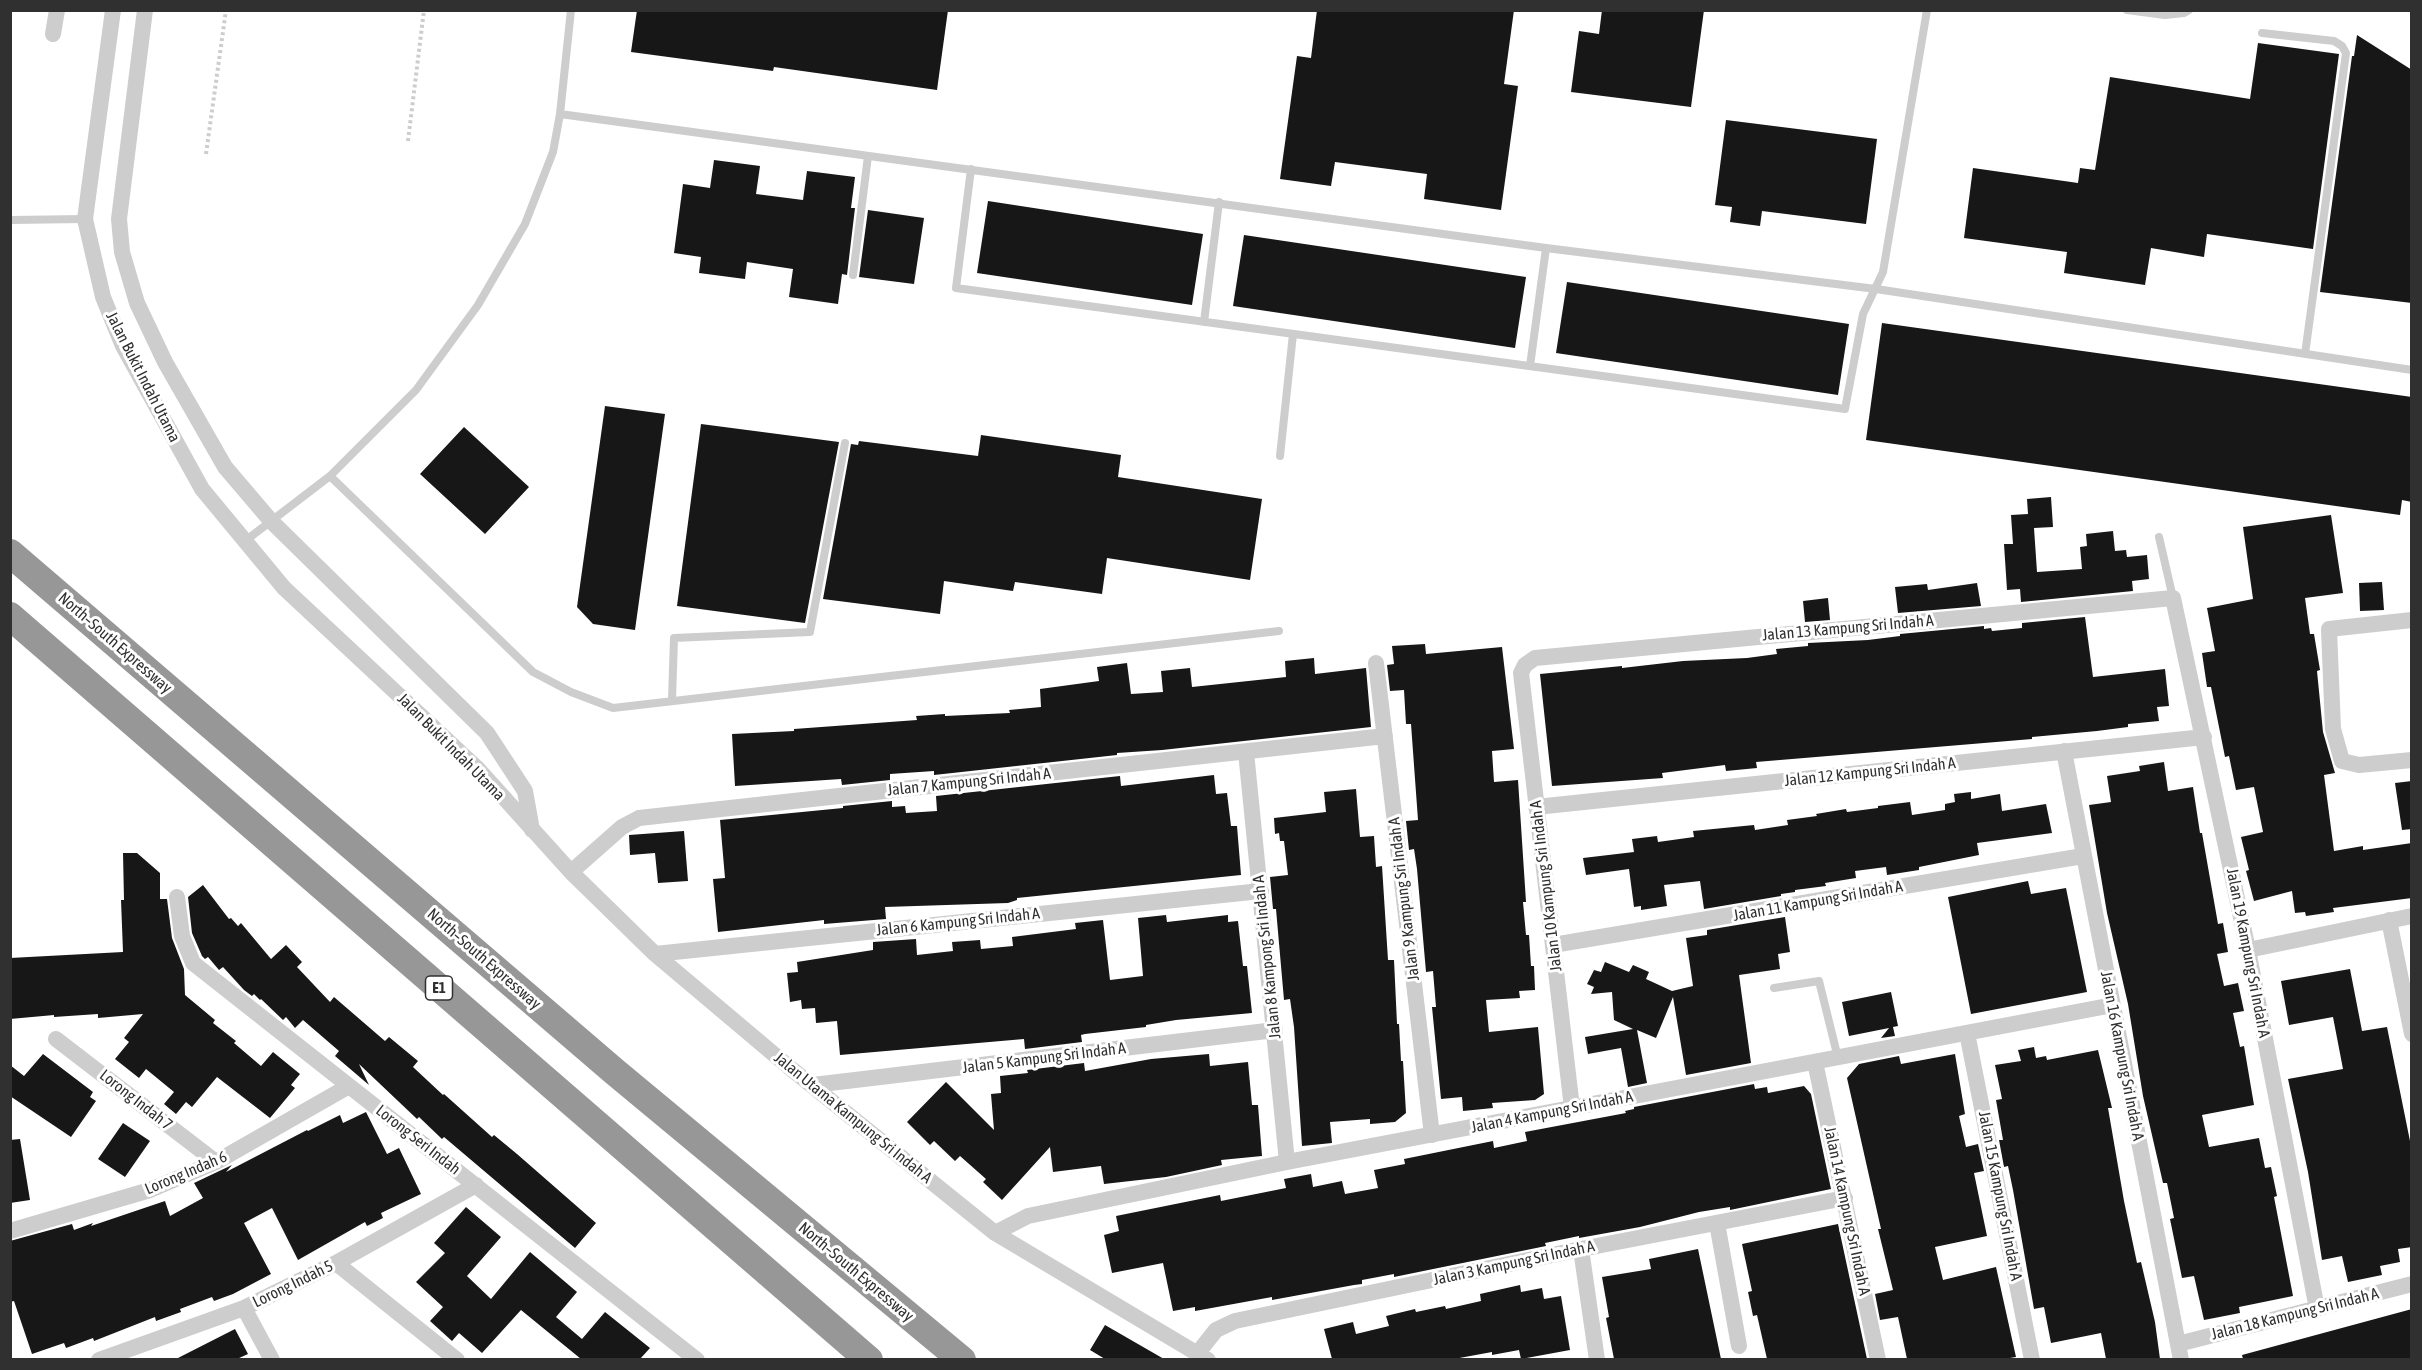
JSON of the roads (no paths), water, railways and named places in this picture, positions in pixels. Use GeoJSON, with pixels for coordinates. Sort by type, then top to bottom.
{"type":"FeatureCollection","features":[{"type":"Feature","properties":{"kind":"highway","name":"North–South Expressway"},"geometry":{"type":"LineString","coordinates":[[10,553],[615,1072],[962,1359]]}},
{"type":"Feature","properties":{"kind":"highway","name":"E1"},"geometry":{"type":"LineString","coordinates":[[10,616],[869,1359]]}},
{"type":"Feature","properties":{"kind":"street"},"geometry":{"type":"LineString","coordinates":[[53,34],[57,10]]}},
{"type":"Feature","properties":{"kind":"street","name":"Jalan Bukit Indah Utama"},"geometry":{"type":"LineString","coordinates":[[113,10],[85,219],[103,297],[123,345],[202,489],[284,588],[478,769],[532,831]]}},
{"type":"Feature","properties":{"kind":"street","name":"Jalan Bukit Indah Utama"},"geometry":{"type":"LineString","coordinates":[[145,10],[118,219],[122,252],[138,303],[165,362],[225,467],[271,521],[487,733],[525,791],[532,831]]}},
{"type":"Feature","properties":{"kind":"street","name":"Jalan 13 Kampung Sri Indah A"},"geometry":{"type":"LineString","coordinates":[[1525,665],[1535,658],[2173,598]]}},
{"type":"Feature","properties":{"kind":"street","name":"Jalan 19 Kampung Sri Indah A"},"geometry":{"type":"LineString","coordinates":[[2173,598],[2248,950],[2317,1309]]}},
{"type":"Feature","properties":{"kind":"street"},"geometry":{"type":"LineString","coordinates":[[2412,620],[2329,629],[2333,729],[2342,761],[2358,765],[2412,760]]}},
{"type":"Feature","properties":{"kind":"street","name":"Jalan 9 Kampung Sri Indah A"},"geometry":{"type":"LineString","coordinates":[[1376,663],[1432,1135]]}},
{"type":"Feature","properties":{"kind":"street","name":"Jalan 10 Kampung Sri Indah A"},"geometry":{"type":"LineString","coordinates":[[1525,665],[1521,673],[1572,1108]]}},
{"type":"Feature","properties":{"kind":"street","name":"Jalan 7 Kampung Sri Indah A"},"geometry":{"type":"LineString","coordinates":[[571,872],[622,827],[639,818],[1385,736]]}},
{"type":"Feature","properties":{"kind":"street","name":"Jalan 12 Kampung Sri Indah A"},"geometry":{"type":"LineString","coordinates":[[1536,807],[2204,737]]}},
{"type":"Feature","properties":{"kind":"street","name":"Jalan 8 Kampong Sri Indah A"},"geometry":{"type":"LineString","coordinates":[[1246,752],[1287,1162]]}},
{"type":"Feature","properties":{"kind":"street","name":"Jalan 16 Kampung Sri Indah A"},"geometry":{"type":"LineString","coordinates":[[2064,752],[2179,1352]]}},
{"type":"Feature","properties":{"kind":"street","name":"Jalan Utama Kampung Sri Indah A"},"geometry":{"type":"LineString","coordinates":[[532,831],[656,954],[995,1233],[1202,1357]]}},
{"type":"Feature","properties":{"kind":"street","name":"Jalan 11 Kampung Sri Indah A"},"geometry":{"type":"LineString","coordinates":[[1553,945],[2083,856]]}},
{"type":"Feature","properties":{"kind":"street","name":"Jalan 6 Kampung Sri Indah A"},"geometry":{"type":"LineString","coordinates":[[656,954],[1261,891]]}},
{"type":"Feature","properties":{"kind":"street","name":"Lorong Seri Indah"},"geometry":{"type":"LineString","coordinates":[[177,897],[182,936],[193,963],[697,1359]]}},
{"type":"Feature","properties":{"kind":"street"},"geometry":{"type":"LineString","coordinates":[[2248,950],[2412,916]]}},
{"type":"Feature","properties":{"kind":"street"},"geometry":{"type":"LineString","coordinates":[[2388,920],[2412,1034]]}},
{"type":"Feature","properties":{"kind":"street","name":"Jalan 4 Kampung Sri Indah A"},"geometry":{"type":"LineString","coordinates":[[995,1233],[1028,1216],[1287,1162],[2113,1005]]}},
{"type":"Feature","properties":{"kind":"street","name":"Jalan 5 Kampung Sri Indah A"},"geometry":{"type":"LineString","coordinates":[[813,1085],[1275,1030]]}},
{"type":"Feature","properties":{"kind":"street","name":"Jalan 15 Kampung Sri Indah A"},"geometry":{"type":"LineString","coordinates":[[1967,1033],[2032,1359]]}},
{"type":"Feature","properties":{"kind":"street","name":"Lorong Indah 7"},"geometry":{"type":"LineString","coordinates":[[56,1039],[216,1162]]}},
{"type":"Feature","properties":{"kind":"street","name":"Jalan 14 Kampung Sri Indah A"},"geometry":{"type":"LineString","coordinates":[[1815,1062],[1878,1359]]}},
{"type":"Feature","properties":{"kind":"street","name":"Lorong Indah 6"},"geometry":{"type":"LineString","coordinates":[[10,1232],[150,1190],[216,1162],[349,1086]]}},
{"type":"Feature","properties":{"kind":"street","name":"Lorong Indah 5"},"geometry":{"type":"LineString","coordinates":[[102,1359],[244,1308],[336,1263],[477,1185]]}},
{"type":"Feature","properties":{"kind":"street","name":"Jalan 3 Kampung Sri Indah A"},"geometry":{"type":"LineString","coordinates":[[1202,1357],[1216,1330],[1234,1321],[1581,1249],[1845,1198]]}},
{"type":"Feature","properties":{"kind":"street"},"geometry":{"type":"LineString","coordinates":[[1717,1223],[1739,1346]]}},
{"type":"Feature","properties":{"kind":"street"},"geometry":{"type":"LineString","coordinates":[[1581,1249],[1597,1359]]}},
{"type":"Feature","properties":{"kind":"street"},"geometry":{"type":"LineString","coordinates":[[336,1263],[457,1359]]}},
{"type":"Feature","properties":{"kind":"street","name":"Jalan 18 Kampung Sri Indah A"},"geometry":{"type":"LineString","coordinates":[[2179,1352],[2317,1309],[2412,1284]]}},
{"type":"Feature","properties":{"kind":"street"},"geometry":{"type":"LineString","coordinates":[[244,1308],[272,1359]]}},
{"type":"Feature","properties":{"kind":"lane"},"geometry":{"type":"LineString","coordinates":[[245,541],[330,476],[417,390],[478,305],[525,224],[553,152],[560,114],[572,10]]}},
{"type":"Feature","properties":{"kind":"lane"},"geometry":{"type":"LineString","coordinates":[[971,169],[956,288],[1845,409],[1863,314],[1883,272],[1927,10]]}},
{"type":"Feature","properties":{"kind":"lane"},"geometry":{"type":"LineString","coordinates":[[2127,10],[2165,15],[2184,13],[2189,10]]}},
{"type":"Feature","properties":{"kind":"lane"},"geometry":{"type":"LineString","coordinates":[[2262,33],[2334,41],[2342,46],[2346,53],[2305,354]]}},
{"type":"Feature","properties":{"kind":"lane"},"geometry":{"type":"LineString","coordinates":[[560,114],[1546,248],[1876,289],[2412,370]]}},
{"type":"Feature","properties":{"kind":"lane"},"geometry":{"type":"LineString","coordinates":[[853,275],[868,156]]}},
{"type":"Feature","properties":{"kind":"lane"},"geometry":{"type":"LineString","coordinates":[[1204,322],[1219,202]]}},
{"type":"Feature","properties":{"kind":"lane"},"geometry":{"type":"LineString","coordinates":[[10,220],[85,219]]}},
{"type":"Feature","properties":{"kind":"lane"},"geometry":{"type":"LineString","coordinates":[[1530,366],[1546,248]]}},
{"type":"Feature","properties":{"kind":"lane"},"geometry":{"type":"LineString","coordinates":[[1280,456],[1293,334]]}},
{"type":"Feature","properties":{"kind":"lane"},"geometry":{"type":"LineString","coordinates":[[672,700],[674,638],[810,632],[845,443]]}},
{"type":"Feature","properties":{"kind":"lane"},"geometry":{"type":"LineString","coordinates":[[330,476],[533,672],[571,692],[613,708],[1279,631]]}},
{"type":"Feature","properties":{"kind":"lane"},"geometry":{"type":"LineString","coordinates":[[2159,537],[2173,598]]}},
{"type":"Feature","properties":{"kind":"lane"},"geometry":{"type":"LineString","coordinates":[[1774,988],[1820,981],[1838,1058]]}}]}
